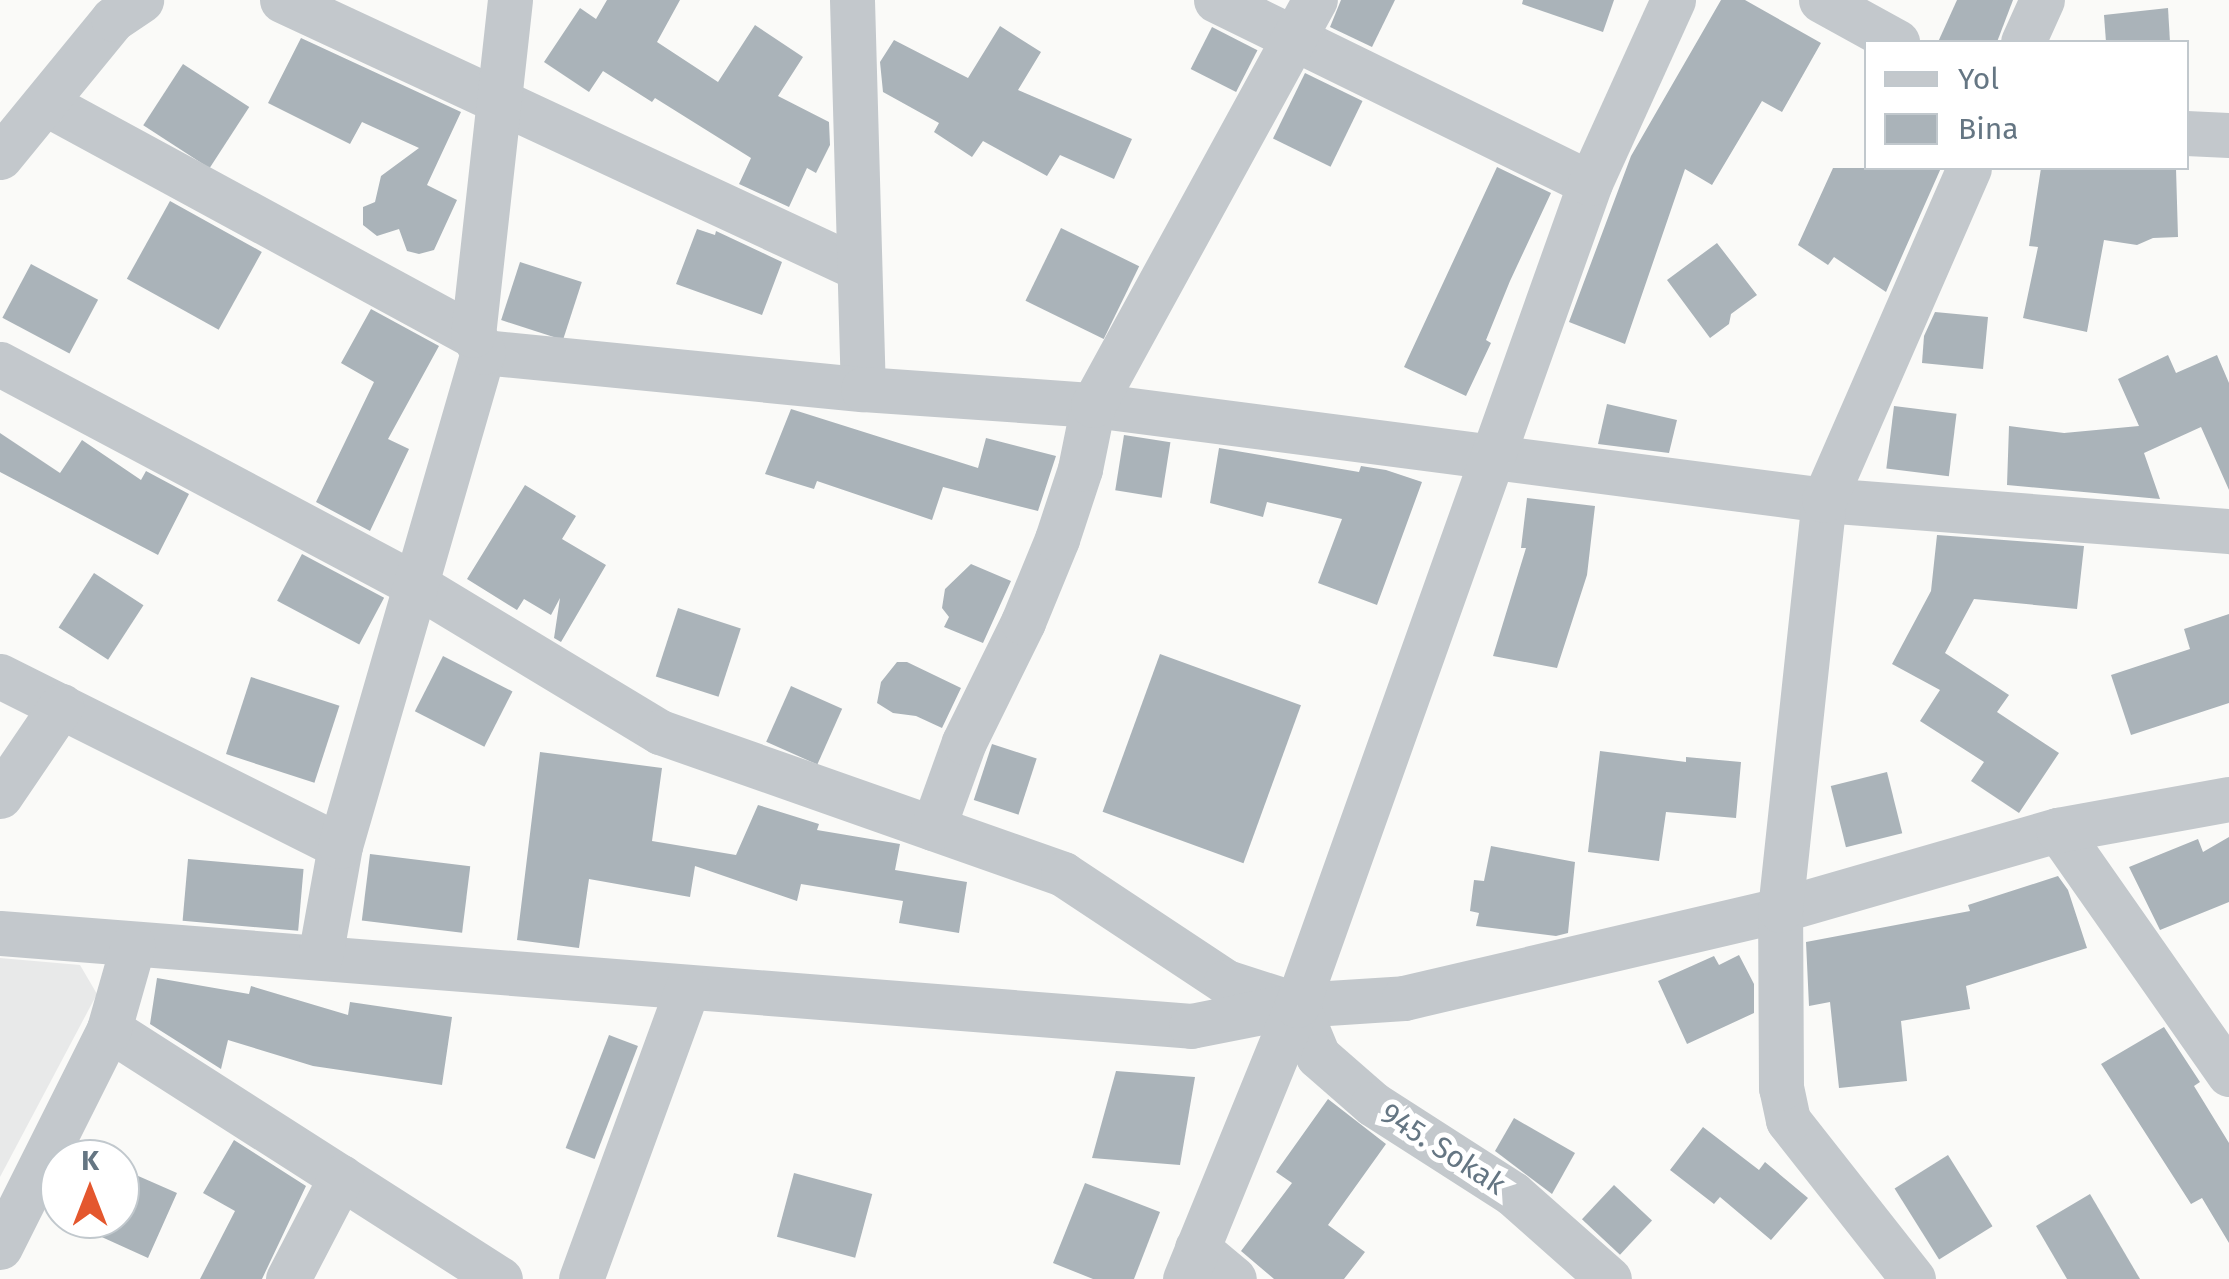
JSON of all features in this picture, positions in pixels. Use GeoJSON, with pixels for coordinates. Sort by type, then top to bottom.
{"type":"FeatureCollection","features":[{"type":"Feature","properties":{"kind":"street"},"geometry":{"type":"LineString","coordinates":[[0,156],[113,18],[142,0]]}},
{"type":"Feature","properties":{"kind":"street"},"geometry":{"type":"LineString","coordinates":[[282,0],[858,268]]}},
{"type":"Feature","properties":{"kind":"street"},"geometry":{"type":"LineString","coordinates":[[320,957],[340,846],[418,586],[478,344],[510,0]]}},
{"type":"Feature","properties":{"kind":"street"},"geometry":{"type":"LineString","coordinates":[[852,0],[863,390]]}},
{"type":"Feature","properties":{"kind":"street"},"geometry":{"type":"LineString","coordinates":[[1216,0],[1306,19],[1590,183]]}},
{"type":"Feature","properties":{"kind":"street"},"geometry":{"type":"LineString","coordinates":[[1234,1279],[1191,1264],[1297,1005],[1488,460],[1590,183],[1673,0]]}},
{"type":"Feature","properties":{"kind":"street"},"geometry":{"type":"LineString","coordinates":[[1821,0],[1893,40]]}},
{"type":"Feature","properties":{"kind":"street"},"geometry":{"type":"LineString","coordinates":[[2024,40],[2042,0]]}},
{"type":"Feature","properties":{"kind":"street"},"geometry":{"type":"LineString","coordinates":[[933,828],[964,742],[1023,622],[1057,539],[1080,469],[1093,405],[1306,19]]}},
{"type":"Feature","properties":{"kind":"street"},"geometry":{"type":"LineString","coordinates":[[45,103],[478,344],[863,390],[1093,405],[1488,460],[1824,500],[2229,531]]}},
{"type":"Feature","properties":{"kind":"street"},"geometry":{"type":"LineString","coordinates":[[2189,133],[2229,135]]}},
{"type":"Feature","properties":{"kind":"street"},"geometry":{"type":"LineString","coordinates":[[1913,1279],[1788,1120],[1781,1088],[1780,910],[1824,500],[1968,170]]}},
{"type":"Feature","properties":{"kind":"street"},"geometry":{"type":"LineString","coordinates":[[0,364],[418,586],[660,732],[1064,874],[1226,982],[1297,1005]]}},
{"type":"Feature","properties":{"kind":"street"},"geometry":{"type":"LineString","coordinates":[[0,676],[340,846]]}},
{"type":"Feature","properties":{"kind":"street"},"geometry":{"type":"LineString","coordinates":[[0,796],[61,706]]}},
{"type":"Feature","properties":{"kind":"street"},"geometry":{"type":"LineString","coordinates":[[0,933],[1191,1026],[1297,1005],[1404,998],[1780,910],[2058,830],[2229,799]]}},
{"type":"Feature","properties":{"kind":"street"},"geometry":{"type":"LineString","coordinates":[[2058,830],[2229,1074]]}},
{"type":"Feature","properties":{"kind":"street"},"geometry":{"type":"LineString","coordinates":[[0,1246],[109,1030],[133,945]]}},
{"type":"Feature","properties":{"kind":"street"},"geometry":{"type":"LineString","coordinates":[[581,1279],[687,989]]}},
{"type":"Feature","properties":{"kind":"street","name":"945. Sokak"},"geometry":{"type":"LineString","coordinates":[[1297,1005],[1318,1056],[1373,1104],[1513,1194],[1609,1279]]}},
{"type":"Feature","properties":{"kind":"street"},"geometry":{"type":"LineString","coordinates":[[109,1030],[500,1279]]}},
{"type":"Feature","properties":{"kind":"street"},"geometry":{"type":"LineString","coordinates":[[288,1279],[341,1177]]}},
{"type":"Feature","properties":{"kind":"shaded area"},"geometry":{"type":"Polygon","coordinates":[[[0,958],[80,965],[97,994],[0,1177],[0,958]]]}},
{"type":"Feature","properties":{"kind":"building"},"geometry":{"type":"Polygon","coordinates":[[[607,0],[680,0],[657,42],[718,82],[755,25],[803,57],[778,96],[829,122],[830,145],[816,173],[807,168],[789,207],[739,184],[751,158],[655,98],[652,102],[603,71],[589,92],[544,62],[580,8],[596,19],[607,0]]]}},
{"type":"Feature","properties":{"kind":"building"},"geometry":{"type":"Polygon","coordinates":[[[1341,0],[1395,0],[1372,47],[1330,27],[1341,0]]]}},
{"type":"Feature","properties":{"kind":"building"},"geometry":{"type":"Polygon","coordinates":[[[1523,0],[1614,0],[1603,32],[1522,4],[1523,0]]]}},
{"type":"Feature","properties":{"kind":"building"},"geometry":{"type":"Polygon","coordinates":[[[1721,0],[1745,0],[1821,43],[1782,112],[1762,101],[1712,185],[1685,169],[1625,344],[1569,322],[1631,156],[1721,0]]]}},
{"type":"Feature","properties":{"kind":"building"},"geometry":{"type":"Polygon","coordinates":[[[1957,0],[2013,0],[1998,40],[1939,40],[1957,0]]]}},
{"type":"Feature","properties":{"kind":"building"},"geometry":{"type":"Polygon","coordinates":[[[2168,8],[2170,40],[2106,40],[2104,15],[2168,8]]]}},
{"type":"Feature","properties":{"kind":"building"},"geometry":{"type":"Polygon","coordinates":[[[1000,26],[1041,52],[1018,90],[1132,139],[1114,179],[1060,155],[1047,176],[983,141],[972,157],[934,132],[939,123],[883,92],[880,62],[894,40],[968,78],[1000,26]]]}},
{"type":"Feature","properties":{"kind":"building"},"geometry":{"type":"Polygon","coordinates":[[[1212,27],[1257,50],[1236,92],[1191,69],[1212,27]]]}},
{"type":"Feature","properties":{"kind":"building"},"geometry":{"type":"Polygon","coordinates":[[[301,38],[461,112],[427,185],[457,200],[434,250],[419,254],[407,251],[399,229],[377,236],[363,225],[363,207],[375,202],[381,176],[419,148],[362,122],[350,144],[268,103],[301,38]]]}},
{"type":"Feature","properties":{"kind":"building"},"geometry":{"type":"Polygon","coordinates":[[[183,64],[249,107],[209,168],[143,125],[183,64]]]}},
{"type":"Feature","properties":{"kind":"building"},"geometry":{"type":"Polygon","coordinates":[[[1305,73],[1363,101],[1331,167],[1273,139],[1305,73]]]}},
{"type":"Feature","properties":{"kind":"building"},"geometry":{"type":"Polygon","coordinates":[[[1497,167],[1551,193],[1510,281],[1486,340],[1491,343],[1466,396],[1404,367],[1497,167]]]}},
{"type":"Feature","properties":{"kind":"building"},"geometry":{"type":"Polygon","coordinates":[[[1833,168],[1940,170],[1886,292],[1834,257],[1828,265],[1798,245],[1833,168]]]}},
{"type":"Feature","properties":{"kind":"building"},"geometry":{"type":"Polygon","coordinates":[[[2041,170],[2176,170],[2178,237],[2153,238],[2137,245],[2104,240],[2087,332],[2023,318],[2038,247],[2029,246],[2041,170]]]}},
{"type":"Feature","properties":{"kind":"building"},"geometry":{"type":"Polygon","coordinates":[[[170,201],[262,252],[219,330],[127,279],[170,201]]]}},
{"type":"Feature","properties":{"kind":"building"},"geometry":{"type":"Polygon","coordinates":[[[1061,228],[1139,266],[1104,339],[1025,301],[1061,228]]]}},
{"type":"Feature","properties":{"kind":"building"},"geometry":{"type":"Polygon","coordinates":[[[697,229],[715,235],[716,231],[782,262],[762,315],[676,284],[697,229]]]}},
{"type":"Feature","properties":{"kind":"building"},"geometry":{"type":"Polygon","coordinates":[[[1717,243],[1757,295],[1731,314],[1729,324],[1710,338],[1667,280],[1717,243]]]}},
{"type":"Feature","properties":{"kind":"building"},"geometry":{"type":"Polygon","coordinates":[[[520,262],[582,282],[563,340],[501,320],[520,262]]]}},
{"type":"Feature","properties":{"kind":"building"},"geometry":{"type":"Polygon","coordinates":[[[31,264],[98,300],[69,354],[2,318],[31,264]]]}},
{"type":"Feature","properties":{"kind":"building"},"geometry":{"type":"Polygon","coordinates":[[[371,309],[439,346],[388,439],[409,449],[370,531],[316,502],[374,382],[341,363],[371,309]]]}},
{"type":"Feature","properties":{"kind":"building"},"geometry":{"type":"Polygon","coordinates":[[[1935,312],[1988,317],[1983,369],[1922,363],[1924,336],[1935,312]]]}},
{"type":"Feature","properties":{"kind":"building"},"geometry":{"type":"Polygon","coordinates":[[[2168,355],[2176,373],[2217,355],[2229,383],[2229,490],[2201,427],[2144,453],[2160,499],[2007,485],[2009,426],[2064,433],[2139,426],[2118,379],[2168,355]]]}},
{"type":"Feature","properties":{"kind":"building"},"geometry":{"type":"Polygon","coordinates":[[[1607,404],[1677,420],[1669,453],[1598,444],[1607,404]]]}},
{"type":"Feature","properties":{"kind":"building"},"geometry":{"type":"Polygon","coordinates":[[[1894,406],[1957,414],[1949,476],[1886,469],[1894,406]]]}},
{"type":"Feature","properties":{"kind":"building"},"geometry":{"type":"Polygon","coordinates":[[[791,409],[978,468],[986,438],[1056,456],[1038,511],[943,487],[932,520],[817,481],[814,489],[765,474],[791,409]]]}},
{"type":"Feature","properties":{"kind":"building"},"geometry":{"type":"Polygon","coordinates":[[[0,433],[60,473],[82,440],[141,480],[146,471],[189,494],[158,555],[0,472],[0,433]]]}},
{"type":"Feature","properties":{"kind":"building"},"geometry":{"type":"Polygon","coordinates":[[[1124,435],[1170,442],[1162,498],[1115,490],[1124,435]]]}},
{"type":"Feature","properties":{"kind":"building"},"geometry":{"type":"Polygon","coordinates":[[[1219,448],[1359,472],[1361,466],[1386,470],[1422,482],[1377,605],[1318,583],[1342,519],[1267,502],[1263,517],[1210,503],[1219,448]]]}},
{"type":"Feature","properties":{"kind":"building"},"geometry":{"type":"Polygon","coordinates":[[[525,485],[576,516],[562,539],[606,565],[561,642],[554,638],[560,598],[551,615],[524,599],[517,610],[467,579],[525,485]]]}},
{"type":"Feature","properties":{"kind":"building"},"geometry":{"type":"Polygon","coordinates":[[[1527,498],[1595,506],[1587,575],[1557,668],[1493,656],[1526,548],[1521,548],[1527,498]]]}},
{"type":"Feature","properties":{"kind":"building"},"geometry":{"type":"Polygon","coordinates":[[[1937,535],[2084,546],[2077,609],[1974,599],[1945,653],[2009,695],[1997,712],[2059,753],[2019,813],[1971,781],[1984,762],[1920,721],[1940,690],[1892,664],[1931,591],[1937,535]]]}},
{"type":"Feature","properties":{"kind":"building"},"geometry":{"type":"Polygon","coordinates":[[[302,554],[384,598],[359,644],[277,601],[302,554]]]}},
{"type":"Feature","properties":{"kind":"building"},"geometry":{"type":"Polygon","coordinates":[[[971,564],[1011,581],[983,643],[944,627],[949,617],[942,608],[945,589],[971,564]]]}},
{"type":"Feature","properties":{"kind":"building"},"geometry":{"type":"Polygon","coordinates":[[[94,573],[143,605],[108,660],[59,628],[94,573]]]}},
{"type":"Feature","properties":{"kind":"building"},"geometry":{"type":"Polygon","coordinates":[[[678,608],[741,628],[719,697],[656,676],[678,608]]]}},
{"type":"Feature","properties":{"kind":"building"},"geometry":{"type":"Polygon","coordinates":[[[2229,614],[2229,703],[2131,735],[2111,675],[2190,649],[2184,629],[2229,614]]]}},
{"type":"Feature","properties":{"kind":"building"},"geometry":{"type":"Polygon","coordinates":[[[1160,654],[1301,705],[1243,863],[1103,812],[1160,654]]]}},
{"type":"Feature","properties":{"kind":"building"},"geometry":{"type":"Polygon","coordinates":[[[443,656],[512,691],[484,747],[415,711],[443,656]]]}},
{"type":"Feature","properties":{"kind":"building"},"geometry":{"type":"Polygon","coordinates":[[[897,662],[907,662],[961,688],[942,728],[916,716],[893,713],[877,703],[881,682],[897,662]]]}},
{"type":"Feature","properties":{"kind":"building"},"geometry":{"type":"Polygon","coordinates":[[[251,677],[339,706],[314,783],[226,754],[251,677]]]}},
{"type":"Feature","properties":{"kind":"building"},"geometry":{"type":"Polygon","coordinates":[[[791,686],[842,709],[817,765],[766,742],[791,686]]]}},
{"type":"Feature","properties":{"kind":"building"},"geometry":{"type":"Polygon","coordinates":[[[992,744],[1037,759],[1018,815],[974,800],[992,744]]]}},
{"type":"Feature","properties":{"kind":"building"},"geometry":{"type":"Polygon","coordinates":[[[1600,751],[1686,762],[1686,757],[1741,762],[1736,818],[1666,812],[1659,861],[1588,852],[1600,751]]]}},
{"type":"Feature","properties":{"kind":"building"},"geometry":{"type":"Polygon","coordinates":[[[540,752],[662,768],[652,841],[736,855],[758,805],[819,824],[817,830],[900,844],[895,870],[967,882],[959,933],[899,923],[903,901],[801,884],[797,901],[695,866],[690,897],[589,879],[579,948],[517,940],[540,752]]]}},
{"type":"Feature","properties":{"kind":"building"},"geometry":{"type":"Polygon","coordinates":[[[1887,772],[1902,833],[1846,847],[1831,786],[1887,772]]]}},
{"type":"Feature","properties":{"kind":"building"},"geometry":{"type":"Polygon","coordinates":[[[2229,837],[2229,902],[2160,930],[2129,867],[2198,839],[2203,852],[2229,837]]]}},
{"type":"Feature","properties":{"kind":"building"},"geometry":{"type":"Polygon","coordinates":[[[1491,846],[1575,862],[1568,933],[1556,936],[1476,926],[1479,913],[1470,911],[1474,880],[1484,881],[1491,846]]]}},
{"type":"Feature","properties":{"kind":"building"},"geometry":{"type":"Polygon","coordinates":[[[370,854],[470,866],[462,933],[362,921],[370,854]]]}},
{"type":"Feature","properties":{"kind":"building"},"geometry":{"type":"Polygon","coordinates":[[[188,859],[304,869],[298,931],[183,921],[188,859]]]}},
{"type":"Feature","properties":{"kind":"building"},"geometry":{"type":"Polygon","coordinates":[[[2058,876],[2068,890],[2087,948],[1966,986],[1970,1009],[1901,1021],[1907,1081],[1839,1088],[1830,1002],[1809,1006],[1806,942],[1970,911],[1968,905],[2058,876]]]}},
{"type":"Feature","properties":{"kind":"building"},"geometry":{"type":"Polygon","coordinates":[[[1739,955],[1754,984],[1754,1013],[1687,1044],[1658,981],[1714,956],[1719,965],[1739,955]]]}},
{"type":"Feature","properties":{"kind":"building"},"geometry":{"type":"Polygon","coordinates":[[[157,978],[249,994],[251,986],[348,1015],[350,1002],[452,1017],[442,1085],[313,1066],[228,1040],[221,1069],[150,1024],[157,978]]]}},
{"type":"Feature","properties":{"kind":"building"},"geometry":{"type":"Polygon","coordinates":[[[2164,1027],[2200,1082],[2194,1086],[2229,1143],[2229,1243],[2202,1198],[2191,1204],[2101,1064],[2164,1027]]]}},
{"type":"Feature","properties":{"kind":"building"},"geometry":{"type":"Polygon","coordinates":[[[609,1035],[638,1046],[595,1159],[566,1148],[609,1035]]]}},
{"type":"Feature","properties":{"kind":"building"},"geometry":{"type":"Polygon","coordinates":[[[1116,1071],[1195,1077],[1180,1165],[1092,1158],[1116,1071]]]}},
{"type":"Feature","properties":{"kind":"building"},"geometry":{"type":"Polygon","coordinates":[[[1328,1099],[1386,1144],[1328,1225],[1365,1252],[1344,1279],[1274,1279],[1241,1251],[1292,1183],[1276,1172],[1328,1099]]]}},
{"type":"Feature","properties":{"kind":"building"},"geometry":{"type":"Polygon","coordinates":[[[1514,1118],[1575,1153],[1552,1194],[1495,1151],[1514,1118]]]}},
{"type":"Feature","properties":{"kind":"building"},"geometry":{"type":"Polygon","coordinates":[[[1703,1127],[1759,1170],[1765,1162],[1808,1198],[1771,1240],[1720,1197],[1714,1204],[1670,1170],[1703,1127]]]}},
{"type":"Feature","properties":{"kind":"building"},"geometry":{"type":"Polygon","coordinates":[[[234,1140],[306,1186],[262,1279],[200,1279],[235,1211],[203,1193],[234,1140]]]}},
{"type":"Feature","properties":{"kind":"building"},"geometry":{"type":"Polygon","coordinates":[[[1948,1155],[1993,1226],[1939,1260],[1895,1188],[1948,1155]]]}},
{"type":"Feature","properties":{"kind":"building"},"geometry":{"type":"Polygon","coordinates":[[[794,1173],[872,1194],[855,1258],[777,1237],[794,1173]]]}},
{"type":"Feature","properties":{"kind":"building"},"geometry":{"type":"Polygon","coordinates":[[[140,1177],[177,1193],[148,1258],[106,1239],[140,1239],[140,1177]]]}},
{"type":"Feature","properties":{"kind":"building"},"geometry":{"type":"Polygon","coordinates":[[[1085,1183],[1160,1212],[1134,1279],[1093,1279],[1053,1263],[1085,1183]]]}},
{"type":"Feature","properties":{"kind":"building"},"geometry":{"type":"Polygon","coordinates":[[[1614,1185],[1652,1220],[1620,1255],[1582,1219],[1614,1185]]]}},
{"type":"Feature","properties":{"kind":"building"},"geometry":{"type":"Polygon","coordinates":[[[2090,1194],[2140,1279],[2067,1279],[2036,1226],[2090,1194]]]}}]}
